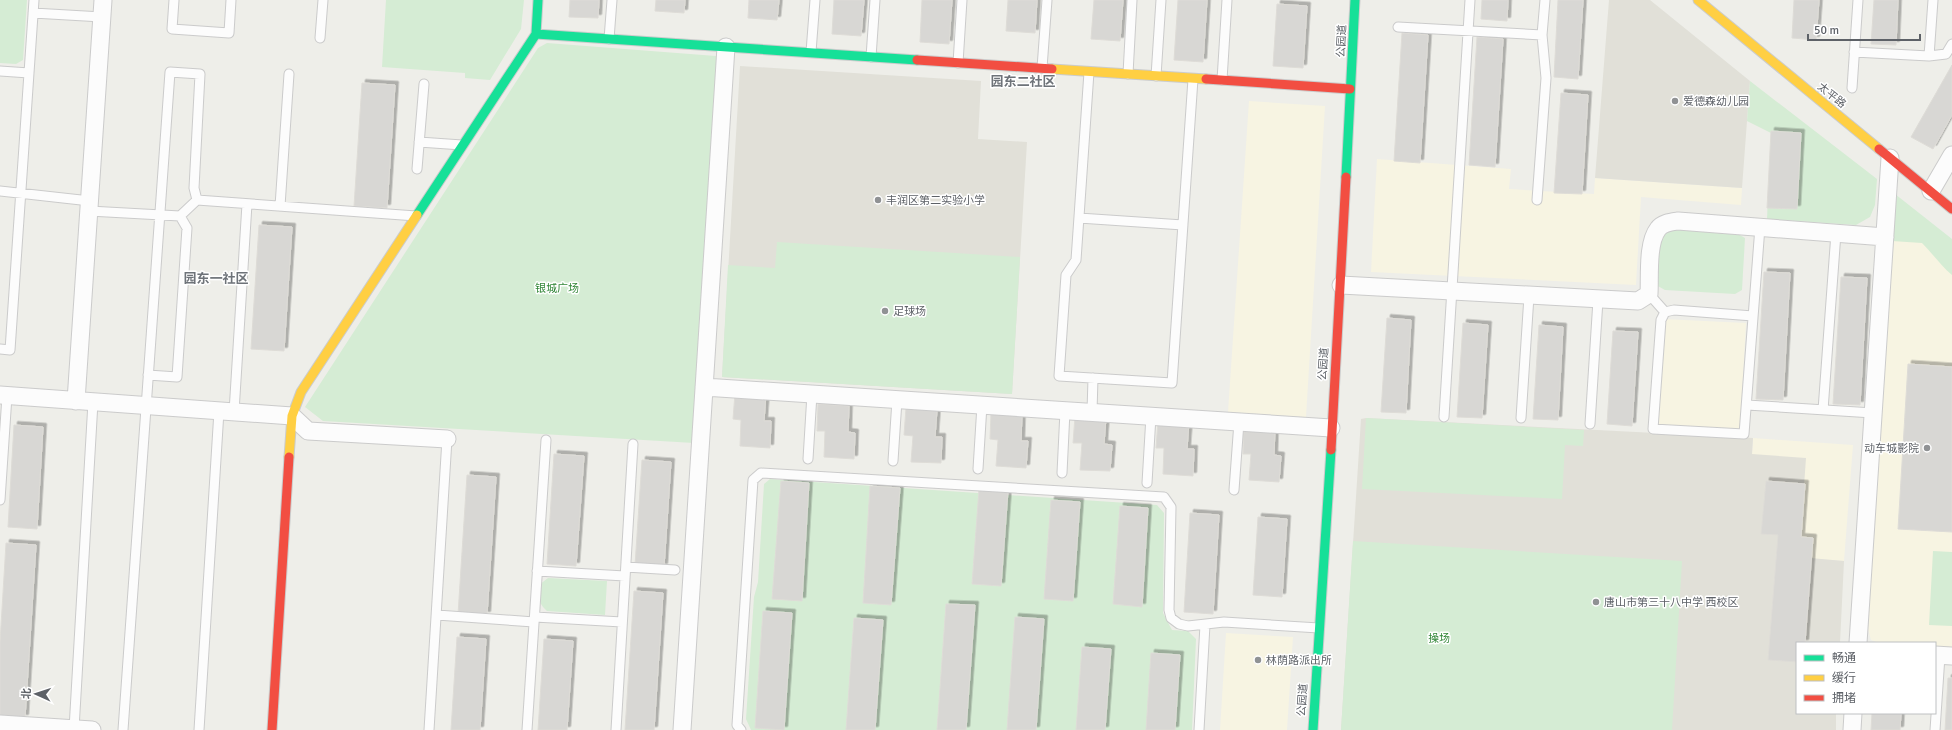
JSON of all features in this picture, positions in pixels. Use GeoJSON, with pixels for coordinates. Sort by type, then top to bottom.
{"type":"FeatureCollection","features":[{"type":"Feature","properties":{"kind":"street"},"geometry":{"type":"LineString","coordinates":[[76,401],[104,0]]}},
{"type":"Feature","properties":{"kind":"street"},"geometry":{"type":"LineString","coordinates":[[272,730],[292,416],[301,392],[536,34],[538,0]]}},
{"type":"Feature","properties":{"kind":"street","name":"公园道"},"geometry":{"type":"LineString","coordinates":[[1312,730],[1341,286],[1355,0]]}},
{"type":"Feature","properties":{"kind":"street","name":"太平路"},"geometry":{"type":"LineString","coordinates":[[1698,0],[1952,209]]}},
{"type":"Feature","properties":{"kind":"street"},"geometry":{"type":"LineString","coordinates":[[536,34],[1350,89]]}},
{"type":"Feature","properties":{"kind":"street"},"geometry":{"type":"LineString","coordinates":[[682,730],[726,47]]}},
{"type":"Feature","properties":{"kind":"street"},"geometry":{"type":"LineString","coordinates":[[1931,191],[1952,155]]}},
{"type":"Feature","properties":{"kind":"street"},"geometry":{"type":"LineString","coordinates":[[1858,642],[1890,158]]}},
{"type":"Feature","properties":{"kind":"street"},"geometry":{"type":"LineString","coordinates":[[1341,286],[1638,301],[1649,294],[1651,242],[1658,228],[1667,223],[1678,221],[1885,237]]}},
{"type":"Feature","properties":{"kind":"street"},"geometry":{"type":"LineString","coordinates":[[704,388],[1331,428]]}},
{"type":"Feature","properties":{"kind":"street"},"geometry":{"type":"LineString","coordinates":[[3,396],[292,416],[308,431],[448,439]]}},
{"type":"Feature","properties":{"kind":"street"},"geometry":{"type":"LineString","coordinates":[[1852,730],[1853,714]]}},
{"type":"Feature","properties":{"kind":"street"},"geometry":{"type":"LineString","coordinates":[[0,724],[92,730]]}},
{"type":"Feature","properties":{"kind":"lane"},"geometry":{"type":"LineString","coordinates":[[0,349],[10,350],[34,0]]}},
{"type":"Feature","properties":{"kind":"lane"},"geometry":{"type":"LineString","coordinates":[[174,0],[172,29],[228,33],[231,0]]}},
{"type":"Feature","properties":{"kind":"lane"},"geometry":{"type":"LineString","coordinates":[[320,38],[322,0]]}},
{"type":"Feature","properties":{"kind":"lane"},"geometry":{"type":"LineString","coordinates":[[610,39],[612,0]]}},
{"type":"Feature","properties":{"kind":"lane"},"geometry":{"type":"LineString","coordinates":[[810,53],[814,0]]}},
{"type":"Feature","properties":{"kind":"lane"},"geometry":{"type":"LineString","coordinates":[[871,57],[875,0]]}},
{"type":"Feature","properties":{"kind":"lane"},"geometry":{"type":"LineString","coordinates":[[958,62],[962,0]]}},
{"type":"Feature","properties":{"kind":"lane"},"geometry":{"type":"LineString","coordinates":[[1042,68],[1047,0]]}},
{"type":"Feature","properties":{"kind":"lane"},"geometry":{"type":"LineString","coordinates":[[1128,74],[1132,0]]}},
{"type":"Feature","properties":{"kind":"lane"},"geometry":{"type":"LineString","coordinates":[[1156,76],[1160,0]]}},
{"type":"Feature","properties":{"kind":"lane"},"geometry":{"type":"LineString","coordinates":[[1222,80],[1227,0]]}},
{"type":"Feature","properties":{"kind":"lane"},"geometry":{"type":"LineString","coordinates":[[1444,417],[1453,292],[1470,0]]}},
{"type":"Feature","properties":{"kind":"lane"},"geometry":{"type":"LineString","coordinates":[[1537,200],[1546,78],[1542,35],[1545,0]]}},
{"type":"Feature","properties":{"kind":"lane"},"geometry":{"type":"LineString","coordinates":[[1852,88],[1858,0]]}},
{"type":"Feature","properties":{"kind":"lane"},"geometry":{"type":"LineString","coordinates":[[1929,56],[1933,0]]}},
{"type":"Feature","properties":{"kind":"lane"},"geometry":{"type":"LineString","coordinates":[[33,12],[102,17]]}},
{"type":"Feature","properties":{"kind":"lane"},"geometry":{"type":"LineString","coordinates":[[1398,27],[1542,35]]}},
{"type":"Feature","properties":{"kind":"lane"},"geometry":{"type":"LineString","coordinates":[[1854,52],[1929,56],[1946,54],[1952,44]]}},
{"type":"Feature","properties":{"kind":"lane"},"geometry":{"type":"LineString","coordinates":[[0,71],[29,73]]}},
{"type":"Feature","properties":{"kind":"lane"},"geometry":{"type":"LineString","coordinates":[[123,730],[170,72],[200,74],[194,188],[197,200]]}},
{"type":"Feature","properties":{"kind":"lane"},"geometry":{"type":"LineString","coordinates":[[1089,72],[1076,260],[1066,275],[1059,376],[1172,384],[1193,78]]}},
{"type":"Feature","properties":{"kind":"lane"},"geometry":{"type":"LineString","coordinates":[[280,206],[289,74]]}},
{"type":"Feature","properties":{"kind":"lane"},"geometry":{"type":"LineString","coordinates":[[417,169],[424,84]]}},
{"type":"Feature","properties":{"kind":"lane"},"geometry":{"type":"LineString","coordinates":[[419,142],[463,145]]}},
{"type":"Feature","properties":{"kind":"lane"},"geometry":{"type":"LineString","coordinates":[[0,191],[21,193],[90,206],[159,216],[180,216],[197,200],[416,216]]}},
{"type":"Feature","properties":{"kind":"lane"},"geometry":{"type":"LineString","coordinates":[[199,730],[247,204]]}},
{"type":"Feature","properties":{"kind":"lane"},"geometry":{"type":"LineString","coordinates":[[148,375],[177,377],[187,228],[180,216]]}},
{"type":"Feature","properties":{"kind":"lane"},"geometry":{"type":"LineString","coordinates":[[1079,218],[1183,225]]}},
{"type":"Feature","properties":{"kind":"lane"},"geometry":{"type":"LineString","coordinates":[[1665,312],[1661,320],[1654,428],[1744,434],[1760,227]]}},
{"type":"Feature","properties":{"kind":"lane"},"geometry":{"type":"LineString","coordinates":[[1824,410],[1836,234]]}},
{"type":"Feature","properties":{"kind":"lane"},"geometry":{"type":"LineString","coordinates":[[1649,294],[1665,312]]}},
{"type":"Feature","properties":{"kind":"lane"},"geometry":{"type":"LineString","coordinates":[[1522,418],[1529,296]]}},
{"type":"Feature","properties":{"kind":"lane"},"geometry":{"type":"LineString","coordinates":[[1590,424],[1598,300]]}},
{"type":"Feature","properties":{"kind":"lane"},"geometry":{"type":"LineString","coordinates":[[1665,312],[1674,310],[1753,316]]}},
{"type":"Feature","properties":{"kind":"lane"},"geometry":{"type":"LineString","coordinates":[[1092,412],[1093,378]]}},
{"type":"Feature","properties":{"kind":"lane"},"geometry":{"type":"LineString","coordinates":[[808,459],[812,394]]}},
{"type":"Feature","properties":{"kind":"lane"},"geometry":{"type":"LineString","coordinates":[[0,500],[3,396]]}},
{"type":"Feature","properties":{"kind":"lane"},"geometry":{"type":"LineString","coordinates":[[893,461],[897,400]]}},
{"type":"Feature","properties":{"kind":"lane"},"geometry":{"type":"LineString","coordinates":[[74,729],[93,402]]}},
{"type":"Feature","properties":{"kind":"lane"},"geometry":{"type":"LineString","coordinates":[[978,469],[982,405]]}},
{"type":"Feature","properties":{"kind":"lane"},"geometry":{"type":"LineString","coordinates":[[1747,405],[1873,414]]}},
{"type":"Feature","properties":{"kind":"lane"},"geometry":{"type":"LineString","coordinates":[[1062,473],[1065,411]]}},
{"type":"Feature","properties":{"kind":"lane"},"geometry":{"type":"LineString","coordinates":[[1147,483],[1152,416]]}},
{"type":"Feature","properties":{"kind":"lane"},"geometry":{"type":"LineString","coordinates":[[1234,490],[1239,422]]}},
{"type":"Feature","properties":{"kind":"lane"},"geometry":{"type":"LineString","coordinates":[[429,730],[448,439]]}},
{"type":"Feature","properties":{"kind":"lane"},"geometry":{"type":"LineString","coordinates":[[527,730],[546,440]]}},
{"type":"Feature","properties":{"kind":"lane"},"geometry":{"type":"LineString","coordinates":[[616,730],[633,444]]}},
{"type":"Feature","properties":{"kind":"lane"},"geometry":{"type":"LineString","coordinates":[[741,730],[737,724],[753,480],[761,473],[1164,497],[1172,507],[1169,610],[1171,618],[1179,624],[1206,625],[1224,622],[1319,628]]}},
{"type":"Feature","properties":{"kind":"lane"},"geometry":{"type":"LineString","coordinates":[[537,571],[625,572],[675,570]]}},
{"type":"Feature","properties":{"kind":"lane"},"geometry":{"type":"LineString","coordinates":[[436,615],[534,620],[622,622]]}},
{"type":"Feature","properties":{"kind":"lane"},"geometry":{"type":"LineString","coordinates":[[1199,730],[1206,625]]}},
{"type":"Feature","properties":{"kind":"lane"},"geometry":{"type":"LineString","coordinates":[[1935,730],[1942,656]]}},
{"type":"Feature","properties":{"kind":"shaded area","name":"爱德森幼儿园"},"geometry":{"type":"Polygon","coordinates":[[[1609,0],[1650,0],[1750,81],[1742,188],[1595,178],[1609,0]]]}},
{"type":"Feature","properties":{"kind":"shaded area","name":"丰润区第二实验小学"},"geometry":{"type":"Polygon","coordinates":[[[740,66],[981,81],[978,139],[1027,142],[1012,394],[722,377],[740,66]]]}},
{"type":"Feature","properties":{"kind":"shaded area"},"geometry":{"type":"Polygon","coordinates":[[[1249,101],[1325,106],[1306,417],[1228,412],[1249,101]]]}},
{"type":"Feature","properties":{"kind":"shaded area"},"geometry":{"type":"Polygon","coordinates":[[[1377,159],[1511,169],[1509,189],[1594,194],[1595,178],[1742,188],[1741,205],[1641,197],[1636,285],[1371,272],[1377,159]]]}},
{"type":"Feature","properties":{"kind":"shaded area","name":"动车城影院"},"geometry":{"type":"Polygon","coordinates":[[[1952,239],[1952,650],[1936,649],[1936,642],[1876,642],[1871,640],[1868,629],[1892,241],[1952,239]]]}},
{"type":"Feature","properties":{"kind":"shaded area"},"geometry":{"type":"Polygon","coordinates":[[[1663,319],[1746,323],[1740,430],[1672,428],[1657,424],[1663,319]]]}},
{"type":"Feature","properties":{"kind":"shaded area","name":"唐山市第三十八中学 西校区"},"geometry":{"type":"Polygon","coordinates":[[[1366,418],[1753,438],[1752,454],[1806,458],[1799,557],[1844,561],[1840,642],[1796,642],[1796,714],[1836,714],[1836,730],[1341,730],[1361,419],[1366,418]]]}},
{"type":"Feature","properties":{"kind":"shaded area"},"geometry":{"type":"Polygon","coordinates":[[[1753,438],[1853,445],[1844,561],[1799,558],[1752,454],[1753,438]]]}},
{"type":"Feature","properties":{"kind":"shaded area"},"geometry":{"type":"Polygon","coordinates":[[[1226,633],[1293,637],[1287,730],[1220,730],[1226,633]]]}},
{"type":"Feature","properties":{"kind":"green space"},"geometry":{"type":"Polygon","coordinates":[[[0,0],[27,0],[23,60],[16,64],[0,63],[0,0]]]}},
{"type":"Feature","properties":{"kind":"green space"},"geometry":{"type":"Polygon","coordinates":[[[386,0],[524,0],[521,29],[490,80],[465,78],[465,73],[382,67],[386,0]]]}},
{"type":"Feature","properties":{"kind":"green space","name":"银城广场"},"geometry":{"type":"Polygon","coordinates":[[[547,43],[716,56],[719,63],[694,443],[323,421],[305,407],[538,48],[547,43]]]}},
{"type":"Feature","properties":{"kind":"green space"},"geometry":{"type":"Polygon","coordinates":[[[1750,81],[1877,179],[1875,205],[1870,217],[1856,225],[1767,219],[1771,133],[1747,121],[1750,81]]]}},
{"type":"Feature","properties":{"kind":"green space"},"geometry":{"type":"Polygon","coordinates":[[[1895,194],[1952,239],[1952,275],[1922,243],[1892,241],[1895,194]]]}},
{"type":"Feature","properties":{"kind":"green space"},"geometry":{"type":"Polygon","coordinates":[[[1670,228],[1738,234],[1745,238],[1742,290],[1735,294],[1665,290],[1656,285],[1659,238],[1670,228]]]}},
{"type":"Feature","properties":{"kind":"green space"},"geometry":{"type":"Polygon","coordinates":[[[777,242],[1020,257],[1012,394],[722,377],[728,265],[775,268],[777,242]]]}},
{"type":"Feature","properties":{"kind":"green space"},"geometry":{"type":"Polygon","coordinates":[[[1366,418],[1584,430],[1583,446],[1565,445],[1562,499],[1362,489],[1366,418]]]}},
{"type":"Feature","properties":{"kind":"green space"},"geometry":{"type":"Polygon","coordinates":[[[770,479],[1157,505],[1164,513],[1163,613],[1172,630],[1188,631],[1196,639],[1192,730],[751,730],[746,719],[754,597],[758,582],[764,484],[770,479]]]}},
{"type":"Feature","properties":{"kind":"green space","name":"操场"},"geometry":{"type":"Polygon","coordinates":[[[1353,541],[1682,561],[1672,730],[1341,730],[1353,541]]]}},
{"type":"Feature","properties":{"kind":"green space"},"geometry":{"type":"Polygon","coordinates":[[[1933,551],[1952,552],[1952,626],[1929,625],[1933,551]]]}},
{"type":"Feature","properties":{"kind":"green space"},"geometry":{"type":"Polygon","coordinates":[[[548,578],[607,581],[605,615],[547,611],[539,600],[539,585],[548,578]]]}},
{"type":"Feature","properties":{"kind":"building"},"geometry":{"type":"Polygon","coordinates":[[[570,0],[599,0],[598,18],[569,17],[570,0]]]}},
{"type":"Feature","properties":{"kind":"building"},"geometry":{"type":"Polygon","coordinates":[[[656,0],[685,0],[684,13],[655,11],[656,0]]]}},
{"type":"Feature","properties":{"kind":"building"},"geometry":{"type":"Polygon","coordinates":[[[749,0],[779,0],[777,20],[748,18],[749,0]]]}},
{"type":"Feature","properties":{"kind":"building"},"geometry":{"type":"Polygon","coordinates":[[[834,0],[864,0],[861,36],[832,34],[834,0]]]}},
{"type":"Feature","properties":{"kind":"building"},"geometry":{"type":"Polygon","coordinates":[[[922,0],[952,0],[949,44],[920,42],[922,0]]]}},
{"type":"Feature","properties":{"kind":"building"},"geometry":{"type":"Polygon","coordinates":[[[1008,0],[1037,0],[1035,33],[1006,31],[1008,0]]]}},
{"type":"Feature","properties":{"kind":"building"},"geometry":{"type":"Polygon","coordinates":[[[1094,0],[1123,0],[1120,41],[1091,39],[1094,0]]]}},
{"type":"Feature","properties":{"kind":"building"},"geometry":{"type":"Polygon","coordinates":[[[1178,0],[1207,0],[1203,62],[1174,60],[1178,0]]]}},
{"type":"Feature","properties":{"kind":"building"},"geometry":{"type":"Polygon","coordinates":[[[1482,0],[1508,0],[1507,21],[1481,19],[1482,0]]]}},
{"type":"Feature","properties":{"kind":"building"},"geometry":{"type":"Polygon","coordinates":[[[1558,0],[1583,0],[1578,79],[1554,77],[1558,0]]]}},
{"type":"Feature","properties":{"kind":"building"},"geometry":{"type":"Polygon","coordinates":[[[1794,0],[1819,0],[1816,40],[1792,38],[1794,0]]]}},
{"type":"Feature","properties":{"kind":"building"},"geometry":{"type":"Polygon","coordinates":[[[1874,0],[1898,0],[1896,45],[1871,44],[1874,0]]]}},
{"type":"Feature","properties":{"kind":"building"},"geometry":{"type":"Polygon","coordinates":[[[1277,4],[1307,6],[1303,68],[1273,66],[1277,4]]]}},
{"type":"Feature","properties":{"kind":"building"},"geometry":{"type":"Polygon","coordinates":[[[1402,33],[1428,35],[1420,163],[1394,161],[1402,33]]]}},
{"type":"Feature","properties":{"kind":"building"},"geometry":{"type":"Polygon","coordinates":[[[1477,37],[1503,39],[1495,167],[1469,165],[1477,37]]]}},
{"type":"Feature","properties":{"kind":"building"},"geometry":{"type":"Polygon","coordinates":[[[1952,65],[1952,115],[1933,149],[1911,137],[1952,65]]]}},
{"type":"Feature","properties":{"kind":"building"},"geometry":{"type":"Polygon","coordinates":[[[362,83],[395,85],[387,208],[354,206],[362,83]]]}},
{"type":"Feature","properties":{"kind":"building"},"geometry":{"type":"Polygon","coordinates":[[[1561,93],[1588,95],[1582,194],[1554,193],[1561,93]]]}},
{"type":"Feature","properties":{"kind":"building"},"geometry":{"type":"Polygon","coordinates":[[[1771,131],[1801,133],[1797,209],[1767,208],[1771,131]]]}},
{"type":"Feature","properties":{"kind":"building"},"geometry":{"type":"Polygon","coordinates":[[[259,225],[292,227],[284,351],[251,349],[259,225]]]}},
{"type":"Feature","properties":{"kind":"building"},"geometry":{"type":"Polygon","coordinates":[[[1764,272],[1790,273],[1783,400],[1756,399],[1764,272]]]}},
{"type":"Feature","properties":{"kind":"building"},"geometry":{"type":"Polygon","coordinates":[[[1841,277],[1867,278],[1860,405],[1833,404],[1841,277]]]}},
{"type":"Feature","properties":{"kind":"building"},"geometry":{"type":"Polygon","coordinates":[[[1387,318],[1411,320],[1406,413],[1381,412],[1387,318]]]}},
{"type":"Feature","properties":{"kind":"building"},"geometry":{"type":"Polygon","coordinates":[[[1463,323],[1488,325],[1482,418],[1457,417],[1463,323]]]}},
{"type":"Feature","properties":{"kind":"building"},"geometry":{"type":"Polygon","coordinates":[[[1539,325],[1563,327],[1558,420],[1533,419],[1539,325]]]}},
{"type":"Feature","properties":{"kind":"building"},"geometry":{"type":"Polygon","coordinates":[[[1613,331],[1638,332],[1632,426],[1607,424],[1613,331]]]}},
{"type":"Feature","properties":{"kind":"building","name":"动车城影院"},"geometry":{"type":"Polygon","coordinates":[[[1908,364],[1952,367],[1952,532],[1898,529],[1908,364]]]}},
{"type":"Feature","properties":{"kind":"building"},"geometry":{"type":"Polygon","coordinates":[[[735,393],[766,394],[764,421],[771,421],[770,448],[740,446],[741,420],[733,419],[735,393]]]}},
{"type":"Feature","properties":{"kind":"building"},"geometry":{"type":"Polygon","coordinates":[[[818,404],[849,406],[848,432],[855,433],[854,459],[824,457],[825,431],[817,431],[818,404]]]}},
{"type":"Feature","properties":{"kind":"building"},"geometry":{"type":"Polygon","coordinates":[[[906,408],[937,410],[935,437],[942,437],[941,463],[911,462],[913,436],[904,435],[906,408]]]}},
{"type":"Feature","properties":{"kind":"building"},"geometry":{"type":"Polygon","coordinates":[[[991,412],[1022,414],[1021,441],[1028,441],[1026,468],[996,466],[998,440],[990,439],[991,412]]]}},
{"type":"Feature","properties":{"kind":"building"},"geometry":{"type":"Polygon","coordinates":[[[1075,416],[1106,418],[1104,444],[1112,445],[1110,471],[1080,470],[1082,443],[1073,443],[1075,416]]]}},
{"type":"Feature","properties":{"kind":"building"},"geometry":{"type":"Polygon","coordinates":[[[1158,421],[1189,422],[1187,449],[1194,449],[1193,476],[1163,474],[1164,448],[1156,448],[1158,421]]]}},
{"type":"Feature","properties":{"kind":"building"},"geometry":{"type":"Polygon","coordinates":[[[14,425],[43,427],[37,529],[8,527],[14,425]]]}},
{"type":"Feature","properties":{"kind":"building"},"geometry":{"type":"Polygon","coordinates":[[[1244,427],[1275,429],[1274,455],[1281,456],[1279,482],[1249,480],[1251,454],[1243,454],[1244,427]]]}},
{"type":"Feature","properties":{"kind":"building"},"geometry":{"type":"Polygon","coordinates":[[[554,454],[584,456],[576,566],[547,564],[554,454]]]}},
{"type":"Feature","properties":{"kind":"building"},"geometry":{"type":"Polygon","coordinates":[[[642,460],[671,462],[664,567],[635,565],[642,460]]]}},
{"type":"Feature","properties":{"kind":"building"},"geometry":{"type":"Polygon","coordinates":[[[467,475],[496,477],[487,615],[458,614],[467,475]]]}},
{"type":"Feature","properties":{"kind":"building"},"geometry":{"type":"Polygon","coordinates":[[[781,481],[809,483],[802,601],[772,599],[781,481]]]}},
{"type":"Feature","properties":{"kind":"building"},"geometry":{"type":"Polygon","coordinates":[[[1766,481],[1805,484],[1801,537],[1813,538],[1805,642],[1796,642],[1796,662],[1768,660],[1778,535],[1761,534],[1766,481]]]}},
{"type":"Feature","properties":{"kind":"building"},"geometry":{"type":"Polygon","coordinates":[[[870,486],[900,488],[891,605],[863,603],[870,486]]]}},
{"type":"Feature","properties":{"kind":"building"},"geometry":{"type":"Polygon","coordinates":[[[979,489],[1008,491],[1001,586],[972,584],[979,489]]]}},
{"type":"Feature","properties":{"kind":"building"},"geometry":{"type":"Polygon","coordinates":[[[1051,500],[1080,502],[1073,601],[1044,599],[1051,500]]]}},
{"type":"Feature","properties":{"kind":"building"},"geometry":{"type":"Polygon","coordinates":[[[1120,506],[1148,508],[1142,607],[1113,604],[1120,506]]]}},
{"type":"Feature","properties":{"kind":"building"},"geometry":{"type":"Polygon","coordinates":[[[1190,513],[1219,515],[1213,614],[1184,612],[1190,513]]]}},
{"type":"Feature","properties":{"kind":"building"},"geometry":{"type":"Polygon","coordinates":[[[1258,517],[1287,519],[1282,597],[1253,595],[1258,517]]]}},
{"type":"Feature","properties":{"kind":"building"},"geometry":{"type":"Polygon","coordinates":[[[6,543],[36,545],[25,718],[0,717],[0,642],[6,543]]]}},
{"type":"Feature","properties":{"kind":"building"},"geometry":{"type":"Polygon","coordinates":[[[634,591],[663,593],[654,730],[625,730],[634,591]]]}},
{"type":"Feature","properties":{"kind":"building"},"geometry":{"type":"Polygon","coordinates":[[[946,604],[975,605],[966,730],[937,730],[946,604]]]}},
{"type":"Feature","properties":{"kind":"building"},"geometry":{"type":"Polygon","coordinates":[[[763,611],[792,613],[784,730],[755,728],[763,611]]]}},
{"type":"Feature","properties":{"kind":"building"},"geometry":{"type":"Polygon","coordinates":[[[1015,617],[1044,619],[1036,730],[1007,730],[1015,617]]]}},
{"type":"Feature","properties":{"kind":"building"},"geometry":{"type":"Polygon","coordinates":[[[854,618],[883,620],[875,730],[846,730],[854,618]]]}},
{"type":"Feature","properties":{"kind":"building"},"geometry":{"type":"Polygon","coordinates":[[[457,637],[486,639],[480,730],[451,730],[457,637]]]}},
{"type":"Feature","properties":{"kind":"building"},"geometry":{"type":"Polygon","coordinates":[[[544,639],[573,641],[567,730],[538,730],[544,639]]]}},
{"type":"Feature","properties":{"kind":"building"},"geometry":{"type":"Polygon","coordinates":[[[1082,647],[1111,649],[1105,730],[1076,730],[1082,647]]]}},
{"type":"Feature","properties":{"kind":"building"},"geometry":{"type":"Polygon","coordinates":[[[1151,653],[1180,655],[1175,730],[1146,730],[1151,653]]]}},
{"type":"Feature","properties":{"kind":"building"},"geometry":{"type":"Polygon","coordinates":[[[1948,678],[1952,678],[1952,730],[1945,730],[1948,678]]]}},
{"type":"Feature","properties":{"kind":"building"},"geometry":{"type":"Polygon","coordinates":[[[1872,714],[1901,714],[1900,730],[1871,730],[1872,714]]]}},
{"type":"Feature","properties":{"kind":"traffic: fast"},"geometry":{"type":"LineString","coordinates":[[417,215],[536,34],[538,0]]}},
{"type":"Feature","properties":{"kind":"traffic: fast"},"geometry":{"type":"LineString","coordinates":[[1346,177],[1355,0]]}},
{"type":"Feature","properties":{"kind":"traffic: fast"},"geometry":{"type":"LineString","coordinates":[[536,34],[917,60]]}},
{"type":"Feature","properties":{"kind":"traffic: fast"},"geometry":{"type":"LineString","coordinates":[[1313,730],[1331,450]]}},
{"type":"Feature","properties":{"kind":"traffic: slow"},"geometry":{"type":"LineString","coordinates":[[1698,0],[1879,149]]}},
{"type":"Feature","properties":{"kind":"traffic: slow"},"geometry":{"type":"LineString","coordinates":[[1052,69],[1206,79]]}},
{"type":"Feature","properties":{"kind":"traffic: slow"},"geometry":{"type":"LineString","coordinates":[[289,457],[292,416],[301,392],[417,215]]}},
{"type":"Feature","properties":{"kind":"traffic: jam"},"geometry":{"type":"LineString","coordinates":[[917,60],[1052,69]]}},
{"type":"Feature","properties":{"kind":"traffic: jam"},"geometry":{"type":"LineString","coordinates":[[1206,79],[1350,89]]}},
{"type":"Feature","properties":{"kind":"traffic: jam"},"geometry":{"type":"LineString","coordinates":[[1879,149],[1952,209]]}},
{"type":"Feature","properties":{"kind":"traffic: jam"},"geometry":{"type":"LineString","coordinates":[[1331,450],[1346,177]]}},
{"type":"Feature","properties":{"kind":"traffic: jam"},"geometry":{"type":"LineString","coordinates":[[272,730],[289,457]]}},
{"type":"Feature","properties":{"kind":"place","name":"爱德森幼儿园"},"geometry":{"type":"Point","coordinates":[1675,101]}},
{"type":"Feature","properties":{"kind":"place","name":"丰润区第二实验小学"},"geometry":{"type":"Point","coordinates":[878,200]}},
{"type":"Feature","properties":{"kind":"place","name":"足球场"},"geometry":{"type":"Point","coordinates":[885,311]}},
{"type":"Feature","properties":{"kind":"place","name":"动车城影院"},"geometry":{"type":"Point","coordinates":[1927,448]}},
{"type":"Feature","properties":{"kind":"place","name":"唐山市第三十八中学 西校区"},"geometry":{"type":"Point","coordinates":[1596,602]}},
{"type":"Feature","properties":{"kind":"place","name":"林荫路派出所"},"geometry":{"type":"Point","coordinates":[1258,660]}},
{"type":"Feature","properties":{"kind":"district","name":"园东二社区"},"geometry":{"type":"Point","coordinates":[1023,81]}},
{"type":"Feature","properties":{"kind":"district","name":"园东一社区"},"geometry":{"type":"Point","coordinates":[216,278]}}]}
